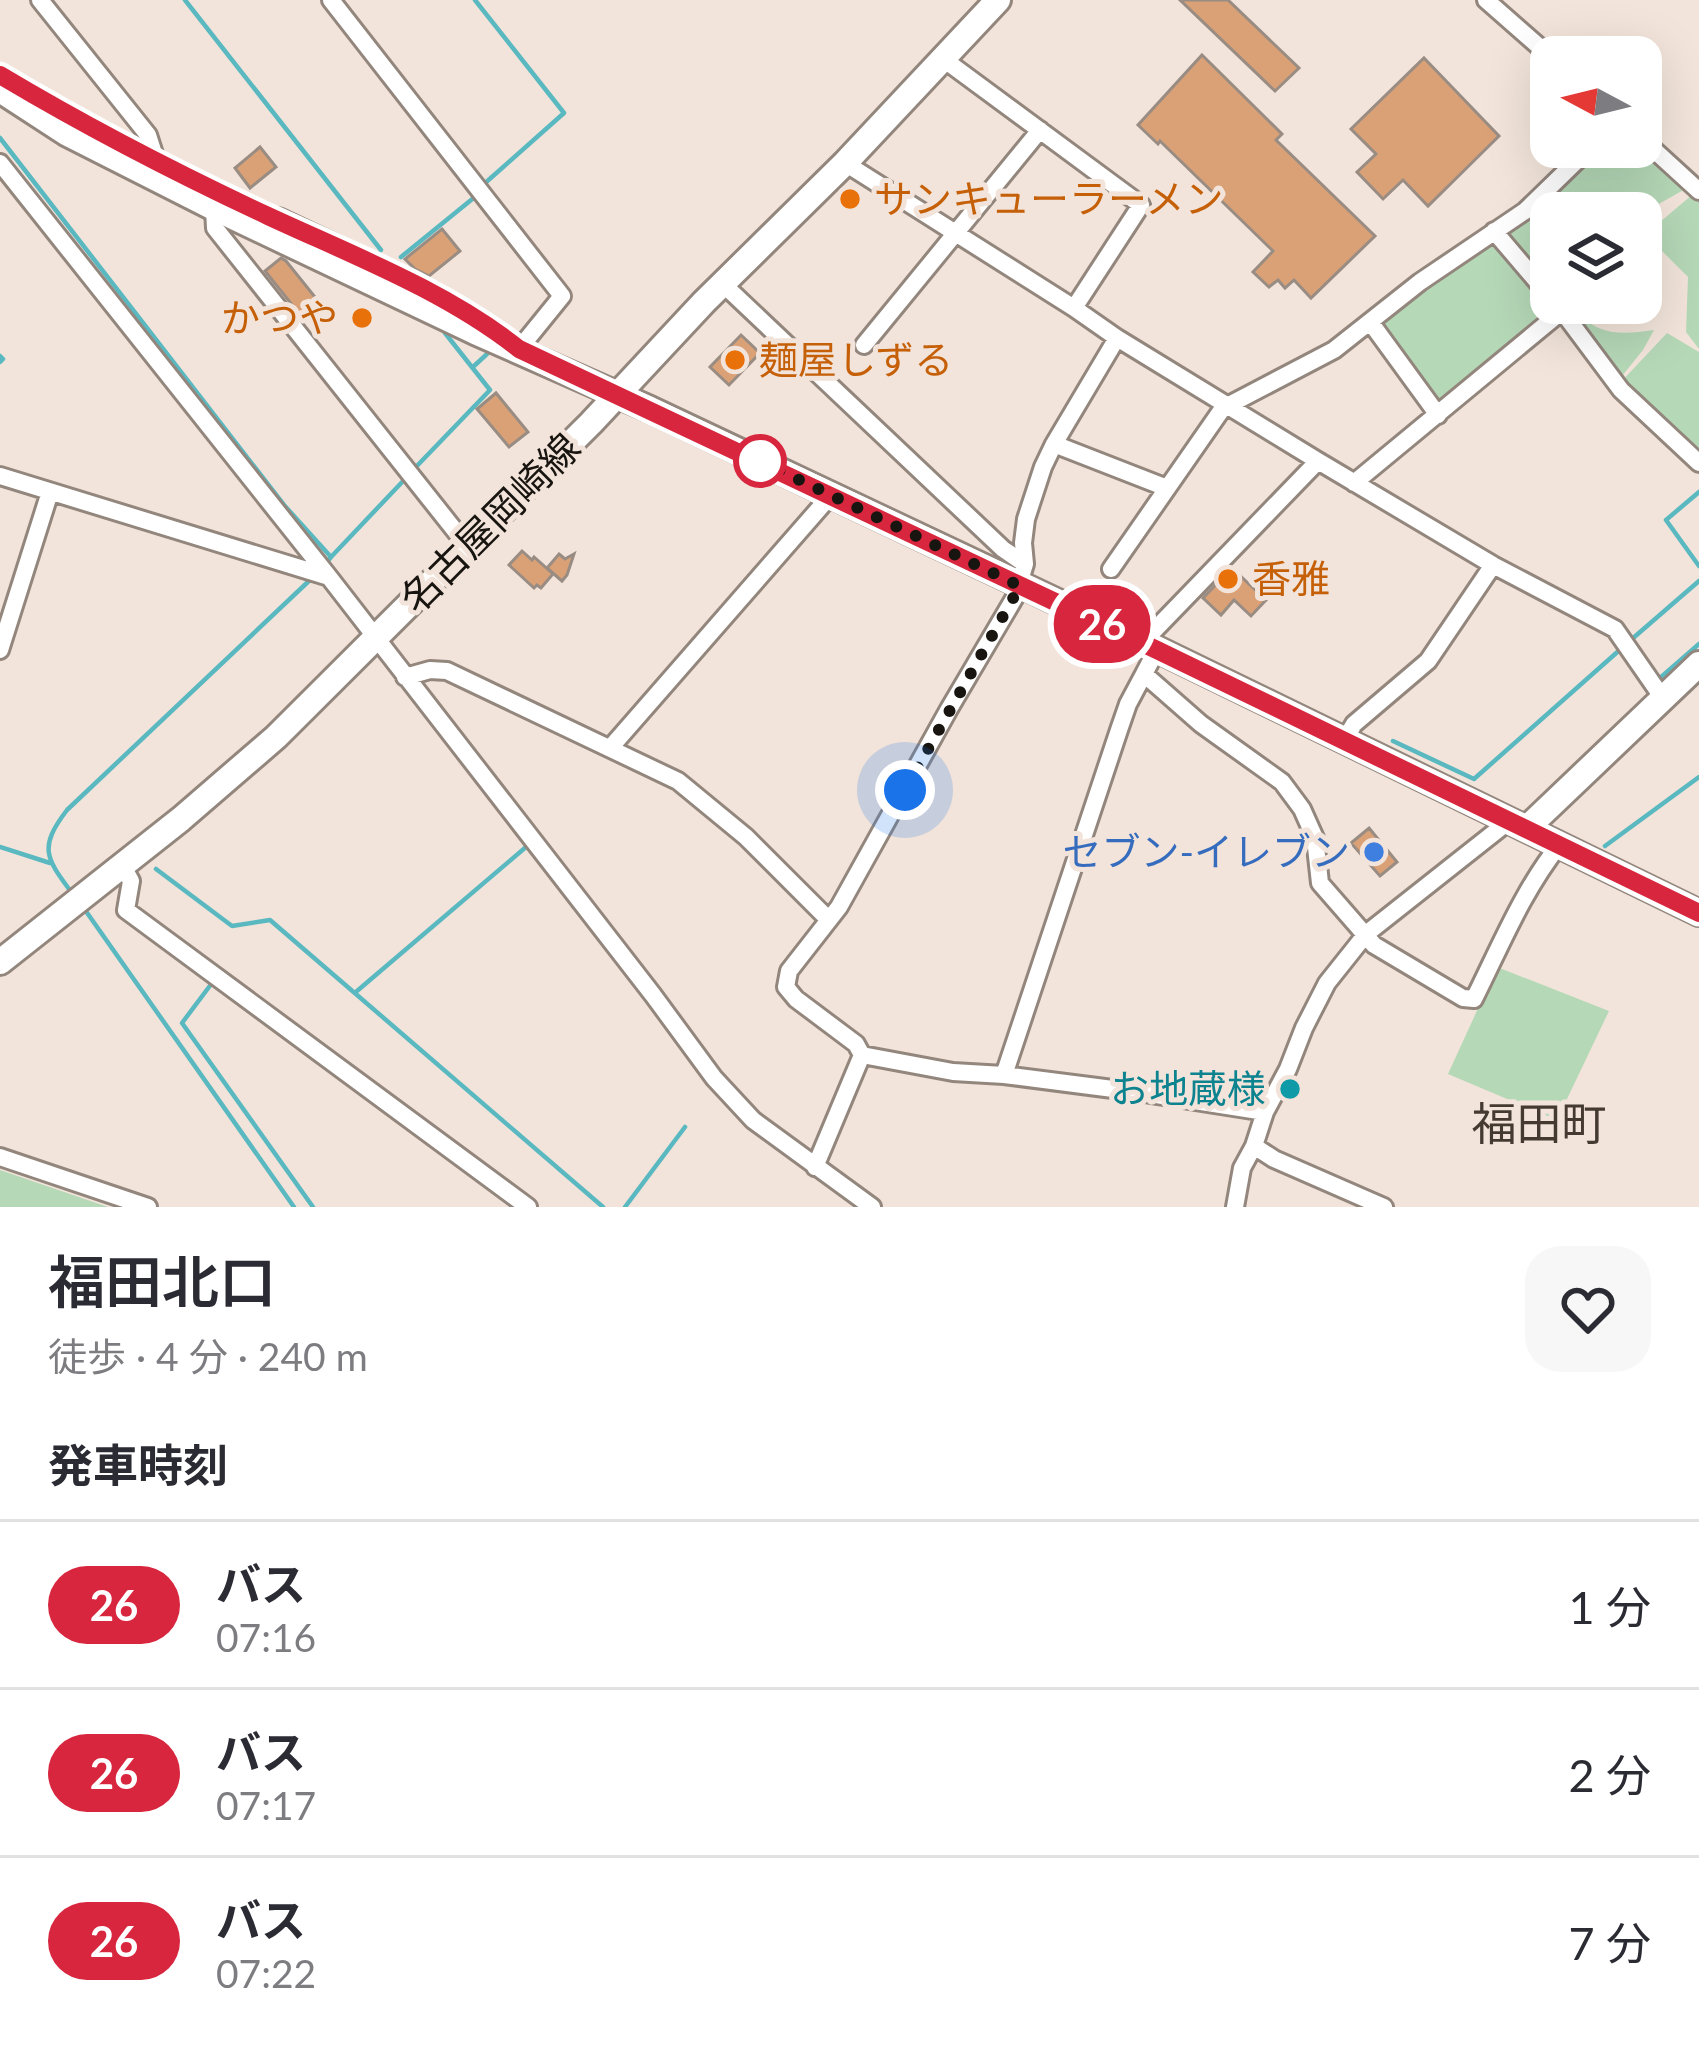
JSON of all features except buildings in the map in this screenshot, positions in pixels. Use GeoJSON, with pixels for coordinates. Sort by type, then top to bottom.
{"type":"FeatureCollection","features":[{"type":"Feature","properties":{"kind":"main road","name":"名古屋岡崎線"},"geometry":{"type":"LineString","coordinates":[[0,962],[276,737],[845,163],[998,0]]}},
{"type":"Feature","properties":{"kind":"main road"},"geometry":{"type":"LineString","coordinates":[[0,75],[157,163],[484,321],[519,349]]}},
{"type":"Feature","properties":{"kind":"main road"},"geometry":{"type":"LineString","coordinates":[[0,90],[66,133],[214,208],[831,495],[1023,575],[1150,646],[1699,913]]}},
{"type":"Feature","properties":{"kind":"main road"},"geometry":{"type":"LineString","coordinates":[[1518,825],[1616,745],[1699,664]]}},
{"type":"Feature","properties":{"kind":"street"},"geometry":{"type":"LineString","coordinates":[[40,0],[148,135],[157,163]]}},
{"type":"Feature","properties":{"kind":"street"},"geometry":{"type":"LineString","coordinates":[[331,0],[562,296],[519,349]]}},
{"type":"Feature","properties":{"kind":"street"},"geometry":{"type":"LineString","coordinates":[[1486,0],[1530,39]]}},
{"type":"Feature","properties":{"kind":"street"},"geometry":{"type":"LineString","coordinates":[[942,58],[1141,205],[1074,308]]}},
{"type":"Feature","properties":{"kind":"street"},"geometry":{"type":"LineString","coordinates":[[864,345],[1040,130]]}},
{"type":"Feature","properties":{"kind":"street"},"geometry":{"type":"LineString","coordinates":[[1662,157],[1699,191]]}},
{"type":"Feature","properties":{"kind":"street"},"geometry":{"type":"LineString","coordinates":[[0,163],[329,577],[714,1078],[753,1120],[872,1207]]}},
{"type":"Feature","properties":{"kind":"street"},"geometry":{"type":"LineString","coordinates":[[845,163],[1354,483],[1493,565],[1615,629],[1661,697]]}},
{"type":"Feature","properties":{"kind":"street"},"geometry":{"type":"LineString","coordinates":[[1112,569],[1226,405],[1334,350],[1420,282],[1525,211],[1570,168]]}},
{"type":"Feature","properties":{"kind":"street"},"geometry":{"type":"LineString","coordinates":[[214,208],[215,228],[468,547]]}},
{"type":"Feature","properties":{"kind":"street"},"geometry":{"type":"LineString","coordinates":[[1494,231],[1530,273]]}},
{"type":"Feature","properties":{"kind":"street"},"geometry":{"type":"LineString","coordinates":[[723,284],[1003,549],[1023,575]]}},
{"type":"Feature","properties":{"kind":"street"},"geometry":{"type":"LineString","coordinates":[[1371,323],[1438,415]]}},
{"type":"Feature","properties":{"kind":"street"},"geometry":{"type":"LineString","coordinates":[[1354,483],[1438,415],[1535,324]]}},
{"type":"Feature","properties":{"kind":"street"},"geometry":{"type":"LineString","coordinates":[[1571,324],[1621,390],[1699,464]]}},
{"type":"Feature","properties":{"kind":"street"},"geometry":{"type":"LineString","coordinates":[[862,1055],[856,1044],[796,999],[787,987],[789,971],[839,908],[1023,575],[1023,543],[1033,494],[1054,444],[1117,338]]}},
{"type":"Feature","properties":{"kind":"street"},"geometry":{"type":"LineString","coordinates":[[1054,444],[1167,488]]}},
{"type":"Feature","properties":{"kind":"street"},"geometry":{"type":"LineString","coordinates":[[1004,1075],[1150,646],[1318,461]]}},
{"type":"Feature","properties":{"kind":"street"},"geometry":{"type":"LineString","coordinates":[[0,476],[329,577]]}},
{"type":"Feature","properties":{"kind":"street"},"geometry":{"type":"LineString","coordinates":[[0,650],[50,492]]}},
{"type":"Feature","properties":{"kind":"street"},"geometry":{"type":"LineString","coordinates":[[611,747],[831,495]]}},
{"type":"Feature","properties":{"kind":"street"},"geometry":{"type":"LineString","coordinates":[[1344,741],[1354,724],[1428,661],[1493,565]]}},
{"type":"Feature","properties":{"kind":"street"},"geometry":{"type":"LineString","coordinates":[[405,677],[447,670],[678,781],[746,837],[830,920]]}},
{"type":"Feature","properties":{"kind":"street"},"geometry":{"type":"LineString","coordinates":[[1144,674],[1201,724],[1282,782],[1315,838],[1320,883],[1374,945],[1463,998],[1474,999],[1515,916],[1560,844]]}},
{"type":"Feature","properties":{"kind":"street"},"geometry":{"type":"LineString","coordinates":[[1234,1207],[1242,1168],[1265,1112],[1327,983],[1366,934],[1518,825]]}},
{"type":"Feature","properties":{"kind":"street"},"geometry":{"type":"LineString","coordinates":[[122,865],[131,881],[126,910],[528,1207]]}},
{"type":"Feature","properties":{"kind":"street"},"geometry":{"type":"LineString","coordinates":[[862,1055],[953,1072],[1179,1097],[1265,1112]]}},
{"type":"Feature","properties":{"kind":"street"},"geometry":{"type":"LineString","coordinates":[[815,1167],[862,1055]]}},
{"type":"Feature","properties":{"kind":"street"},"geometry":{"type":"LineString","coordinates":[[1254,1146],[1384,1207]]}},
{"type":"Feature","properties":{"kind":"street"},"geometry":{"type":"LineString","coordinates":[[0,1156],[148,1207]]}},
{"type":"Feature","properties":{"kind":"green space"},"geometry":{"type":"Polygon","coordinates":[[[1662,166],[1687,188],[1662,202],[1662,192],[1555,192],[1580,168],[1662,166]]]}},
{"type":"Feature","properties":{"kind":"green space"},"geometry":{"type":"Polygon","coordinates":[[[1693,194],[1699,202],[1699,349],[1686,332],[1688,277],[1662,251],[1662,220],[1693,194]]]}},
{"type":"Feature","properties":{"kind":"green space"},"geometry":{"type":"Polygon","coordinates":[[[1530,216],[1530,265],[1504,236],[1530,216]]]}},
{"type":"Feature","properties":{"kind":"green space"},"geometry":{"type":"Polygon","coordinates":[[[1493,236],[1530,282],[1530,324],[1542,324],[1439,411],[1375,324],[1493,236]]]}},
{"type":"Feature","properties":{"kind":"green space"},"geometry":{"type":"Polygon","coordinates":[[[1580,324],[1624,333],[1654,330],[1622,376],[1580,324]]]}},
{"type":"Feature","properties":{"kind":"green space"},"geometry":{"type":"Polygon","coordinates":[[[1667,333],[1699,352],[1699,460],[1620,383],[1667,333]]]}},
{"type":"Feature","properties":{"kind":"green space"},"geometry":{"type":"Polygon","coordinates":[[[1497,967],[1609,1011],[1557,1120],[1448,1074],[1497,967]]]}},
{"type":"Feature","properties":{"kind":"green space"},"geometry":{"type":"Polygon","coordinates":[[[0,1170],[108,1207],[0,1207],[0,1170]]]}},
{"type":"Feature","properties":{"kind":"waterway"},"geometry":{"type":"LineString","coordinates":[[185,0],[381,250]]}},
{"type":"Feature","properties":{"kind":"waterway"},"geometry":{"type":"LineString","coordinates":[[475,0],[564,113],[484,184]]}},
{"type":"Feature","properties":{"kind":"waterway"},"geometry":{"type":"LineString","coordinates":[[0,138],[284,505],[331,557],[327,562]]}},
{"type":"Feature","properties":{"kind":"waterway"},"geometry":{"type":"LineString","coordinates":[[401,257],[476,196]]}},
{"type":"Feature","properties":{"kind":"waterway"},"geometry":{"type":"LineString","coordinates":[[413,470],[490,390],[445,333]]}},
{"type":"Feature","properties":{"kind":"waterway"},"geometry":{"type":"LineString","coordinates":[[474,366],[487,354]]}},
{"type":"Feature","properties":{"kind":"waterway"},"geometry":{"type":"LineString","coordinates":[[0,356],[0,362]]}},
{"type":"Feature","properties":{"kind":"waterway"},"geometry":{"type":"LineString","coordinates":[[331,557],[405,479]]}},
{"type":"Feature","properties":{"kind":"waterway"},"geometry":{"type":"LineString","coordinates":[[1699,492],[1666,520],[1699,566]]}},
{"type":"Feature","properties":{"kind":"waterway"},"geometry":{"type":"LineString","coordinates":[[72,893],[49,853],[52,834],[67,810],[311,579]]}},
{"type":"Feature","properties":{"kind":"waterway"},"geometry":{"type":"LineString","coordinates":[[1632,639],[1699,581]]}},
{"type":"Feature","properties":{"kind":"waterway"},"geometry":{"type":"LineString","coordinates":[[1660,678],[1699,644]]}},
{"type":"Feature","properties":{"kind":"waterway"},"geometry":{"type":"LineString","coordinates":[[1393,741],[1474,779],[1623,647]]}},
{"type":"Feature","properties":{"kind":"waterway"},"geometry":{"type":"LineString","coordinates":[[1605,846],[1699,777]]}},
{"type":"Feature","properties":{"kind":"waterway"},"geometry":{"type":"LineString","coordinates":[[0,847],[50,863]]}},
{"type":"Feature","properties":{"kind":"waterway"},"geometry":{"type":"LineString","coordinates":[[357,991],[526,847]]}},
{"type":"Feature","properties":{"kind":"waterway"},"geometry":{"type":"LineString","coordinates":[[156,869],[232,926],[270,920],[603,1207]]}},
{"type":"Feature","properties":{"kind":"waterway"},"geometry":{"type":"LineString","coordinates":[[83,907],[294,1207]]}},
{"type":"Feature","properties":{"kind":"waterway"},"geometry":{"type":"LineString","coordinates":[[212,983],[182,1023],[313,1207]]}},
{"type":"Feature","properties":{"kind":"waterway"},"geometry":{"type":"LineString","coordinates":[[625,1207],[685,1127]]}},
{"type":"Feature","properties":{"kind":"bus line","name":"26"},"geometry":{"type":"LineString","coordinates":[[0,75],[157,163],[484,321],[519,349],[1699,913]]}},
{"type":"Feature","properties":{"kind":"place","name":"サンキューラーメン"},"geometry":{"type":"Point","coordinates":[850,199]}},
{"type":"Feature","properties":{"kind":"place","name":"かつや"},"geometry":{"type":"Point","coordinates":[362,318]}},
{"type":"Feature","properties":{"kind":"place","name":"麺屋しずる"},"geometry":{"type":"Point","coordinates":[735,360]}},
{"type":"Feature","properties":{"kind":"place","name":"香雅"},"geometry":{"type":"Point","coordinates":[1228,579]}},
{"type":"Feature","properties":{"kind":"place","name":"セブン-イレブン"},"geometry":{"type":"Point","coordinates":[1374,852]}},
{"type":"Feature","properties":{"kind":"place","name":"お地蔵様"},"geometry":{"type":"Point","coordinates":[1290,1089]}},
{"type":"Feature","properties":{"kind":"district","name":"福田町"},"geometry":{"type":"Point","coordinates":[1539,1124]}},
{"type":"Feature","properties":{"kind":"route"},"geometry":{"type":"LineString","coordinates":[[760,461],[1020,586],[905,790]]}}]}
